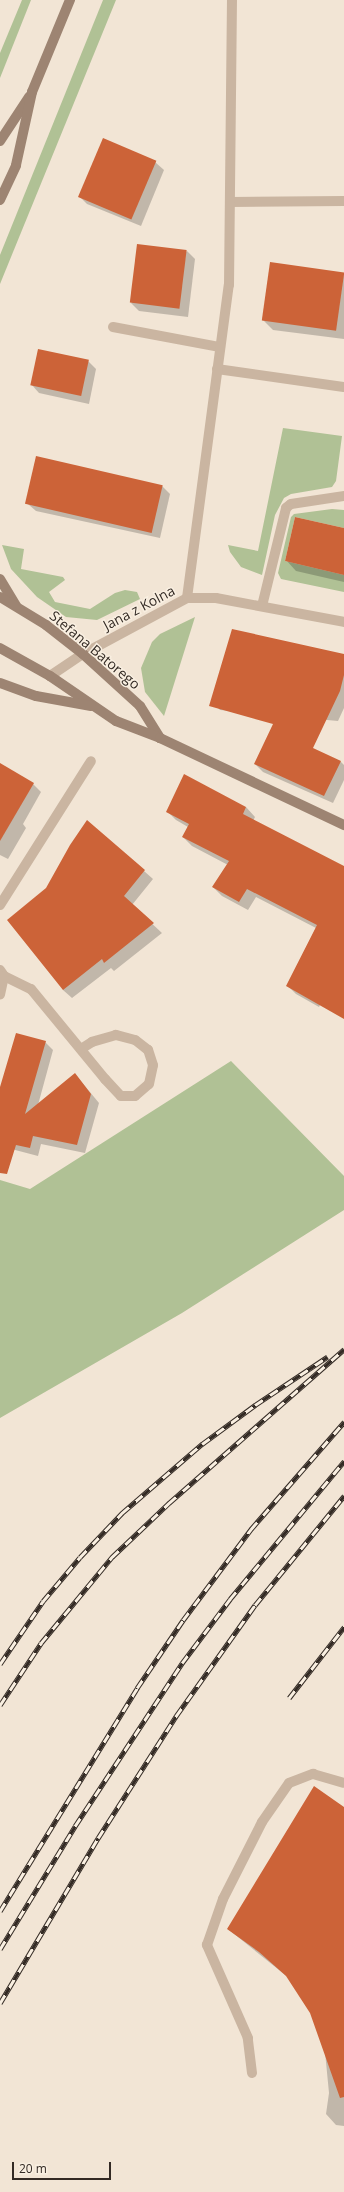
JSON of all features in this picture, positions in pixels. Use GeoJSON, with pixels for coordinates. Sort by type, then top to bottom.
{"type":"FeatureCollection","features":[{"type":"Feature","properties":{"kind":"street"},"geometry":{"type":"LineString","coordinates":[[0,200],[16,165],[32,92],[70,0]]}},
{"type":"Feature","properties":{"kind":"street"},"geometry":{"type":"LineString","coordinates":[[187,598],[229,285],[232,0]]}},
{"type":"Feature","properties":{"kind":"street"},"geometry":{"type":"LineString","coordinates":[[0,141],[32,92]]}},
{"type":"Feature","properties":{"kind":"street"},"geometry":{"type":"LineString","coordinates":[[230,202],[344,201]]}},
{"type":"Feature","properties":{"kind":"street"},"geometry":{"type":"LineString","coordinates":[[113,327],[220,347]]}},
{"type":"Feature","properties":{"kind":"street"},"geometry":{"type":"LineString","coordinates":[[217,369],[344,387]]}},
{"type":"Feature","properties":{"kind":"street"},"geometry":{"type":"LineString","coordinates":[[262,606],[286,508],[291,504],[344,496]]}},
{"type":"Feature","properties":{"kind":"street"},"geometry":{"type":"LineString","coordinates":[[0,579],[16,606]]}},
{"type":"Feature","properties":{"kind":"street","name":"Jana z Kolna"},"geometry":{"type":"LineString","coordinates":[[50,676],[83,654],[187,598],[203,596],[344,622]]}},
{"type":"Feature","properties":{"kind":"street","name":"Stefana Batorego"},"geometry":{"type":"LineString","coordinates":[[0,597],[16,606],[83,654],[140,706],[160,738]]}},
{"type":"Feature","properties":{"kind":"street"},"geometry":{"type":"LineString","coordinates":[[0,648],[50,676],[116,721],[160,738],[344,825]]}},
{"type":"Feature","properties":{"kind":"street"},"geometry":{"type":"LineString","coordinates":[[0,683],[36,696],[94,706]]}},
{"type":"Feature","properties":{"kind":"street"},"geometry":{"type":"LineString","coordinates":[[0,905],[91,761]]}},
{"type":"Feature","properties":{"kind":"street"},"geometry":{"type":"LineString","coordinates":[[0,995],[2,973],[31,989],[121,1096],[135,1096],[149,1084],[153,1065],[148,1050],[135,1040],[116,1035],[92,1042],[82,1049]]}},
{"type":"Feature","properties":{"kind":"street"},"geometry":{"type":"LineString","coordinates":[[252,2073],[248,2038],[207,1945],[222,1899],[262,1822],[288,1783],[313,1774],[344,1783]]}},
{"type":"Feature","properties":{"kind":"green space"},"geometry":{"type":"Polygon","coordinates":[[[22,0],[31,0],[0,78],[0,53],[22,0]]]}},
{"type":"Feature","properties":{"kind":"green space"},"geometry":{"type":"Polygon","coordinates":[[[103,0],[116,0],[0,284],[0,255],[103,0]]]}},
{"type":"Feature","properties":{"kind":"green space"},"geometry":{"type":"Polygon","coordinates":[[[283,428],[342,436],[336,481],[332,487],[291,494],[284,498],[275,515],[262,575],[241,567],[230,552],[228,545],[258,551],[283,428]]]}},
{"type":"Feature","properties":{"kind":"green space"},"geometry":{"type":"Polygon","coordinates":[[[332,509],[344,510],[344,528],[295,517],[285,561],[344,575],[344,592],[281,579],[278,573],[291,517],[294,514],[332,509]]]}},
{"type":"Feature","properties":{"kind":"green space"},"geometry":{"type":"Polygon","coordinates":[[[2,545],[24,549],[21,569],[63,577],[65,580],[49,592],[55,602],[90,609],[115,593],[125,590],[137,592],[140,599],[97,620],[66,617],[37,597],[11,569],[2,545]]]}},
{"type":"Feature","properties":{"kind":"green space"},"geometry":{"type":"Polygon","coordinates":[[[195,617],[164,716],[145,692],[141,668],[152,642],[160,634],[195,617]]]}},
{"type":"Feature","properties":{"kind":"green space"},"geometry":{"type":"Polygon","coordinates":[[[231,1061],[344,1176],[344,1210],[182,1313],[0,1418],[0,1180],[30,1189],[231,1061]]]}},
{"type":"Feature","properties":{"kind":"building"},"geometry":{"type":"Polygon","coordinates":[[[103,138],[156,161],[131,220],[78,197],[103,138]]]}},
{"type":"Feature","properties":{"kind":"building"},"geometry":{"type":"Polygon","coordinates":[[[137,244],[187,250],[179,309],[130,303],[137,244]]]}},
{"type":"Feature","properties":{"kind":"building"},"geometry":{"type":"Polygon","coordinates":[[[270,262],[344,272],[336,331],[262,320],[270,262]]]}},
{"type":"Feature","properties":{"kind":"building"},"geometry":{"type":"Polygon","coordinates":[[[38,349],[89,360],[81,396],[30,385],[38,349]]]}},
{"type":"Feature","properties":{"kind":"building"},"geometry":{"type":"Polygon","coordinates":[[[36,456],[163,485],[152,533],[25,504],[36,456]]]}},
{"type":"Feature","properties":{"kind":"building"},"geometry":{"type":"Polygon","coordinates":[[[295,517],[344,528],[344,575],[285,561],[295,517]]]}},
{"type":"Feature","properties":{"kind":"building"},"geometry":{"type":"Polygon","coordinates":[[[232,629],[344,654],[344,675],[340,691],[313,748],[341,761],[324,796],[254,764],[273,724],[209,706],[232,629]]]}},
{"type":"Feature","properties":{"kind":"building"},"geometry":{"type":"Polygon","coordinates":[[[0,763],[34,783],[0,841],[0,763]]]}},
{"type":"Feature","properties":{"kind":"building"},"geometry":{"type":"Polygon","coordinates":[[[184,774],[246,807],[243,814],[344,866],[344,1019],[286,986],[317,925],[247,889],[239,902],[212,887],[229,861],[182,837],[189,824],[166,812],[184,774]]]}},
{"type":"Feature","properties":{"kind":"building"},"geometry":{"type":"Polygon","coordinates":[[[87,820],[145,870],[124,896],[154,923],[104,963],[102,959],[63,990],[7,920],[46,888],[70,845],[87,820]]]}},
{"type":"Feature","properties":{"kind":"building"},"geometry":{"type":"Polygon","coordinates":[[[16,1033],[46,1041],[25,1114],[75,1073],[91,1094],[77,1145],[33,1136],[30,1148],[16,1145],[7,1174],[0,1173],[0,1087],[16,1033]]]}},
{"type":"Feature","properties":{"kind":"building"},"geometry":{"type":"Polygon","coordinates":[[[314,1786],[344,1807],[344,2097],[340,2098],[310,2013],[286,1976],[259,1952],[227,1929],[314,1786]]]}},
{"type":"Feature","properties":{"kind":"railway"},"geometry":{"type":"LineString","coordinates":[[0,1705],[41,1643],[112,1557],[169,1503],[344,1349]]}},
{"type":"Feature","properties":{"kind":"railway"},"geometry":{"type":"LineString","coordinates":[[0,1664],[43,1601],[80,1557],[122,1513],[202,1444],[255,1405],[327,1357]]}},
{"type":"Feature","properties":{"kind":"railway"},"geometry":{"type":"LineString","coordinates":[[0,1911],[137,1688],[183,1620],[251,1529],[344,1422]]}},
{"type":"Feature","properties":{"kind":"railway"},"geometry":{"type":"LineString","coordinates":[[0,1949],[75,1826],[182,1663],[230,1599],[344,1461]]}},
{"type":"Feature","properties":{"kind":"railway"},"geometry":{"type":"LineString","coordinates":[[0,2003],[98,1838],[176,1716],[255,1605],[344,1496]]}},
{"type":"Feature","properties":{"kind":"railway"},"geometry":{"type":"LineString","coordinates":[[289,1698],[344,1627]]}}]}
